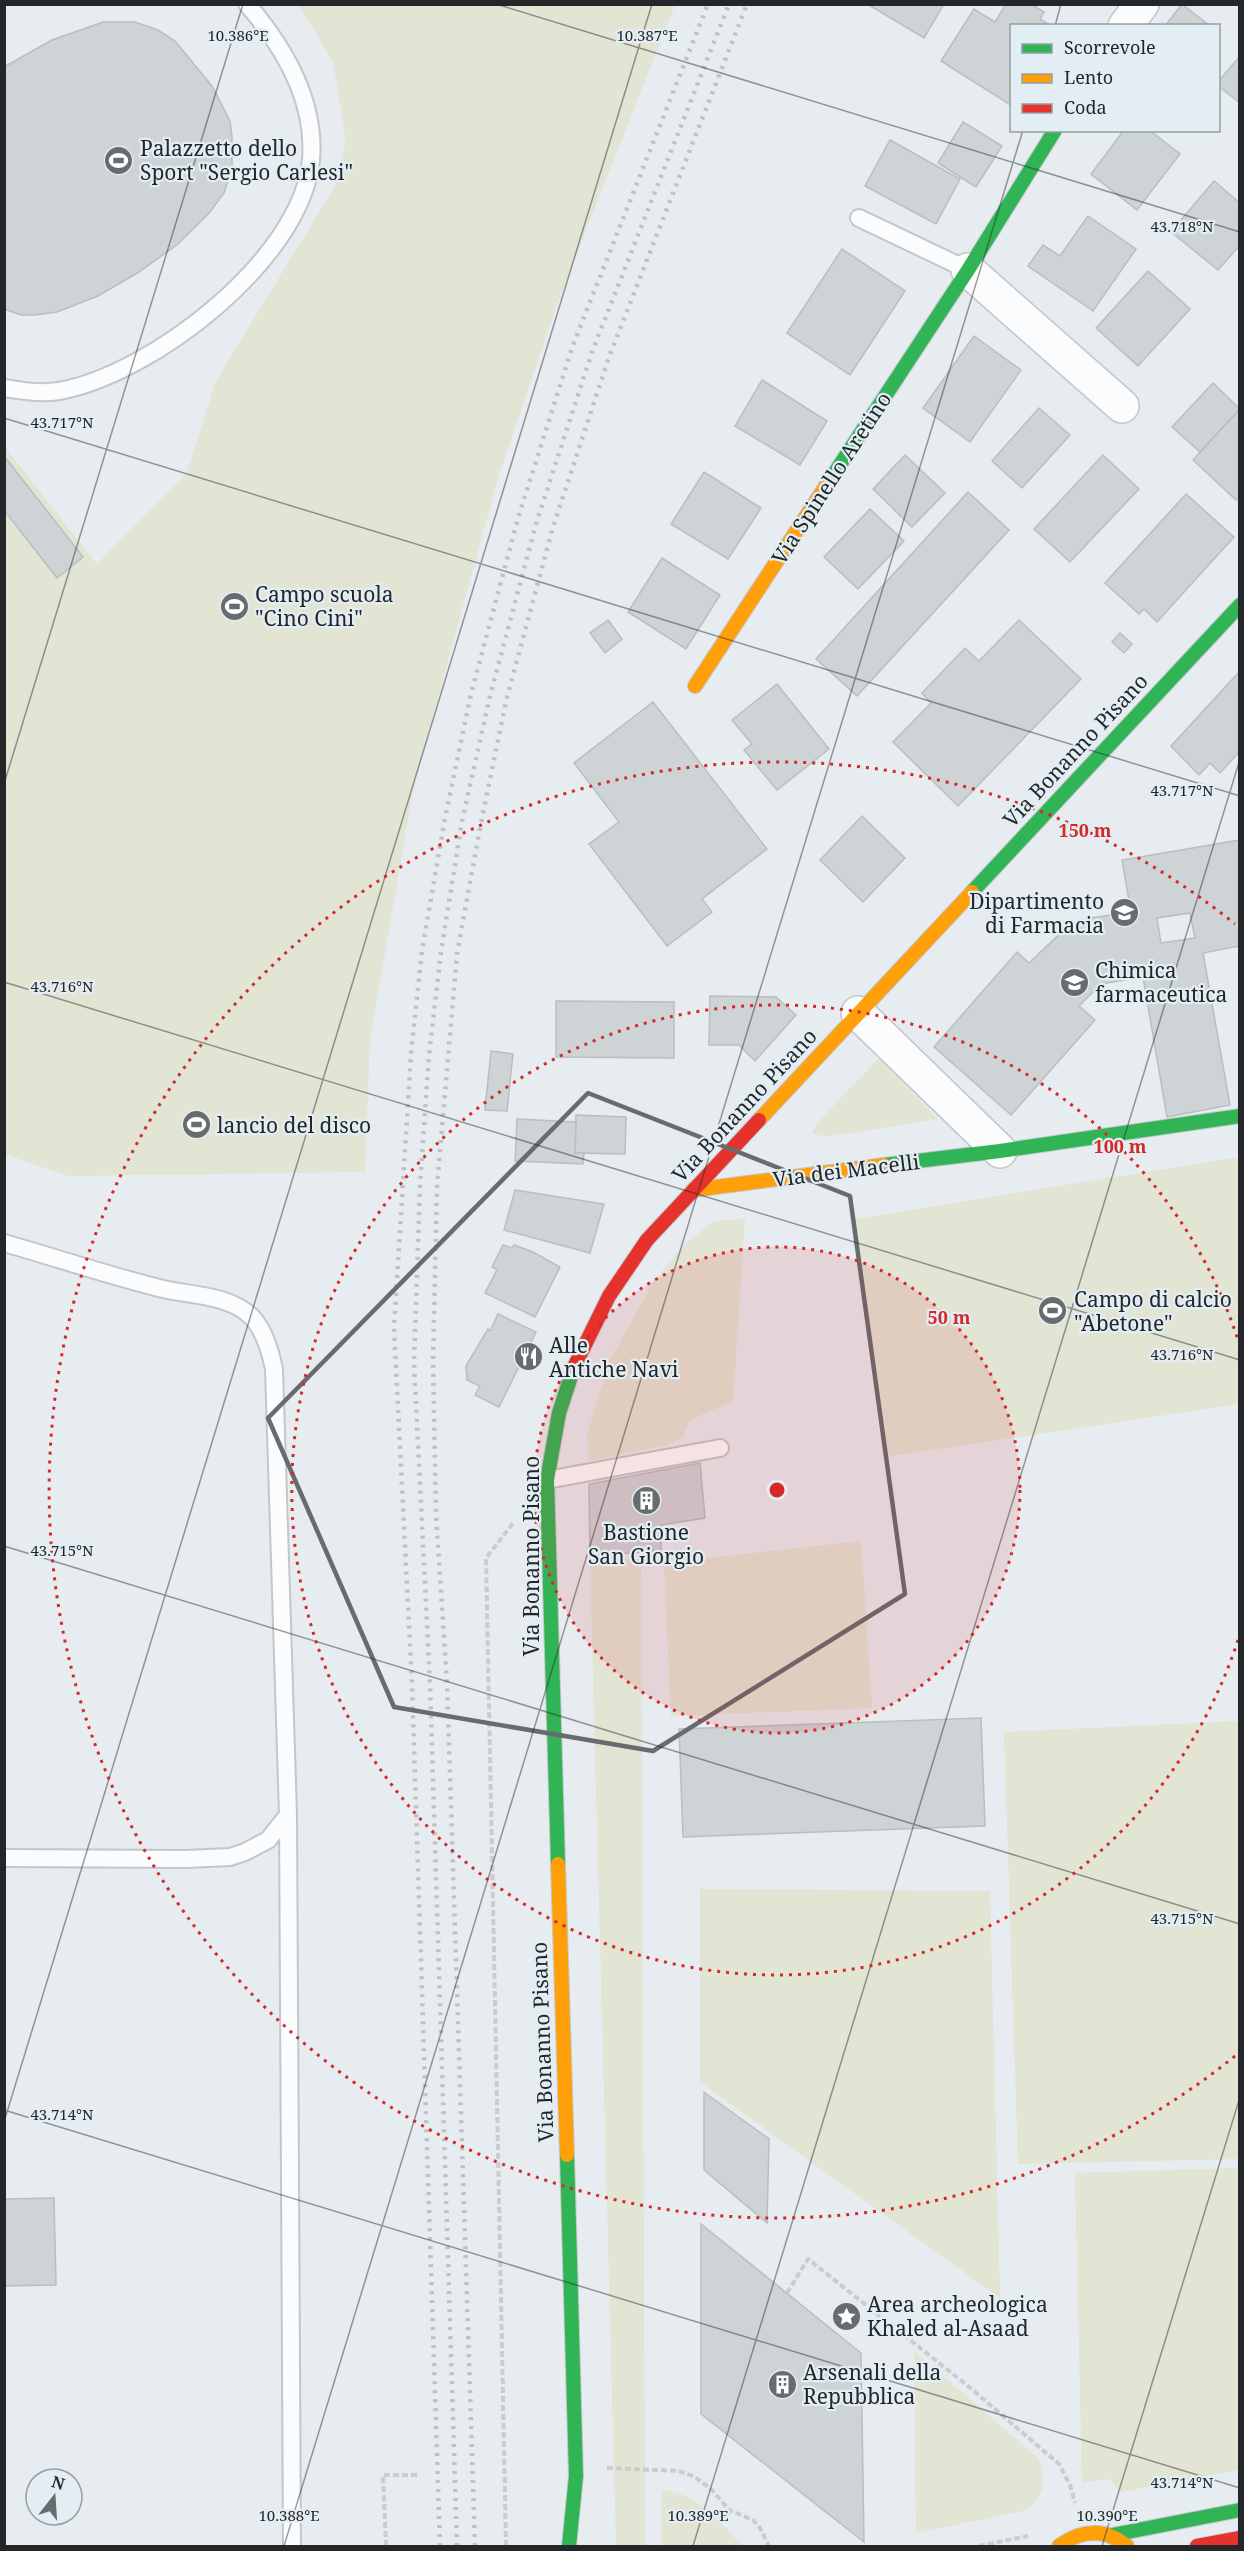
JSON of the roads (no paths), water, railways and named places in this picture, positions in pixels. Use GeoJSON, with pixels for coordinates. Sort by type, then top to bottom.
{"type":"FeatureCollection","features":[{"type":"Feature","properties":{"kind":"main road","name":"Via Spinello Aretino"},"geometry":{"type":"LineString","coordinates":[[695,686],[968,270],[1054,132]]}},
{"type":"Feature","properties":{"kind":"main road","name":"Via Bonanno Pisano"},"geometry":{"type":"LineString","coordinates":[[568,2547],[576,2476],[547,1480],[556,1419],[574,1366],[597,1316],[647,1240],[1239,605]]}},
{"type":"Feature","properties":{"kind":"main road","name":"Via dei Macelli"},"geometry":{"type":"LineString","coordinates":[[693,1191],[727,1184],[1000,1151],[1239,1116]]}},
{"type":"Feature","properties":{"kind":"main road"},"geometry":{"type":"LineString","coordinates":[[576,2476],[586,2523]]}},
{"type":"Feature","properties":{"kind":"main road"},"geometry":{"type":"LineString","coordinates":[[1060,2545],[1082,2533],[1099,2532],[1112,2535],[1239,2510]]}},
{"type":"Feature","properties":{"kind":"main road"},"geometry":{"type":"LineString","coordinates":[[1112,2535],[1127,2547]]}},
{"type":"Feature","properties":{"kind":"main road"},"geometry":{"type":"LineString","coordinates":[[1197,2547],[1239,2538]]}},
{"type":"Feature","properties":{"kind":"street"},"geometry":{"type":"LineString","coordinates":[[1127,24],[1142,4]]}},
{"type":"Feature","properties":{"kind":"street"},"geometry":{"type":"LineString","coordinates":[[968,270],[1122,406]]}},
{"type":"Feature","properties":{"kind":"street"},"geometry":{"type":"LineString","coordinates":[[858,1013],[1000,1151]]}},
{"type":"Feature","properties":{"kind":"lane"},"geometry":{"type":"LineString","coordinates":[[4,388],[36,393],[58,391],[104,377],[156,351],[230,295],[278,238],[294,214],[306,185],[309,169],[310,121],[299,84],[271,36],[247,4]]}},
{"type":"Feature","properties":{"kind":"lane"},"geometry":{"type":"LineString","coordinates":[[859,218],[968,270]]}},
{"type":"Feature","properties":{"kind":"lane"},"geometry":{"type":"LineString","coordinates":[[4,1243],[139,1282],[224,1301],[248,1313],[270,1349],[274,1369],[288,1815],[292,2547]]}},
{"type":"Feature","properties":{"kind":"lane"},"geometry":{"type":"LineString","coordinates":[[547,1480],[720,1448]]}},
{"type":"Feature","properties":{"kind":"lane"},"geometry":{"type":"LineString","coordinates":[[4,1858],[186,1859],[230,1857],[267,1840],[281,1827],[288,1815]]}},
{"type":"Feature","properties":{"kind":"railway"},"geometry":{"type":"LineString","coordinates":[[440,2546],[412,1684],[394,1328],[411,1054],[422,950],[445,818],[471,694],[518,518],[573,345],[708,4]]}},
{"type":"Feature","properties":{"kind":"railway"},"geometry":{"type":"LineString","coordinates":[[457,2546],[430,1684],[414,1363],[420,1185],[429,1055],[441,952],[462,821],[490,696],[536,524],[592,352],[729,4]]}},
{"type":"Feature","properties":{"kind":"railway"},"geometry":{"type":"LineString","coordinates":[[475,2546],[447,1683],[436,1515],[433,1362],[437,1186],[457,954],[506,701],[553,527],[609,357],[747,4]]}},
{"type":"Feature","properties":{"kind":"place","name":"Palazzetto dello Sport \"Sergio Carlesi\""},"geometry":{"type":"Point","coordinates":[119,160]}},
{"type":"Feature","properties":{"kind":"place","name":"Campo scuola \"Cino Cini\""},"geometry":{"type":"Point","coordinates":[234,606]}},
{"type":"Feature","properties":{"kind":"place","name":"Dipartimento di Farmacia"},"geometry":{"type":"Point","coordinates":[1125,913]}},
{"type":"Feature","properties":{"kind":"place","name":"Chimica farmaceutica"},"geometry":{"type":"Point","coordinates":[1074,982]}},
{"type":"Feature","properties":{"kind":"place","name":"lancio del disco"},"geometry":{"type":"Point","coordinates":[196,1125]}},
{"type":"Feature","properties":{"kind":"place","name":"Campo di calcio \"Abetone\""},"geometry":{"type":"Point","coordinates":[1053,1311]}},
{"type":"Feature","properties":{"kind":"place","name":"Alle Antiche Navi"},"geometry":{"type":"Point","coordinates":[528,1357]}},
{"type":"Feature","properties":{"kind":"place","name":"Bastione San Giorgio"},"geometry":{"type":"Point","coordinates":[646,1501]}},
{"type":"Feature","properties":{"kind":"place","name":"Area archeologica Khaled al-Asaad"},"geometry":{"type":"Point","coordinates":[846,2316]}},
{"type":"Feature","properties":{"kind":"place","name":"Arsenali della Repubblica"},"geometry":{"type":"Point","coordinates":[782,2384]}}]}
